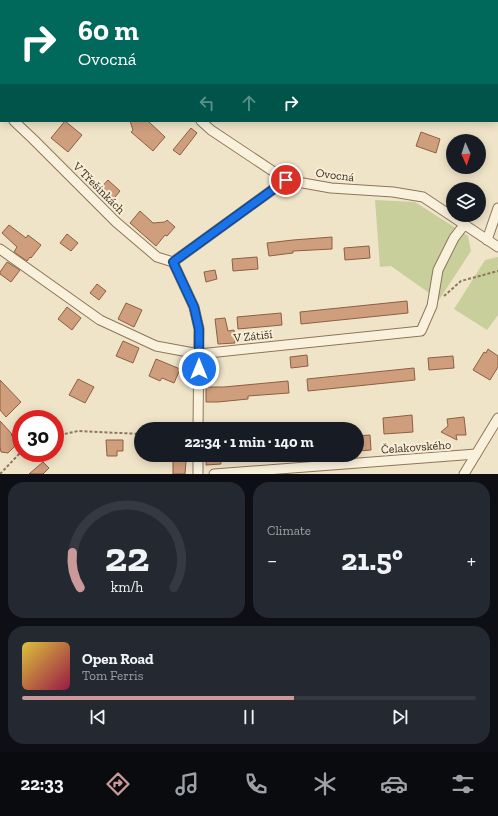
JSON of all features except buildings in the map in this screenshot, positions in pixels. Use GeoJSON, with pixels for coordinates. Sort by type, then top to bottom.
{"type":"FeatureCollection","features":[{"type":"Feature","properties":{"kind":"street","name":"V Třešinkách"},"geometry":{"type":"LineString","coordinates":[[15,122],[116,222],[157,257],[173,262]]}},
{"type":"Feature","properties":{"kind":"street"},"geometry":{"type":"LineString","coordinates":[[198,422],[199,329],[194,307],[173,262],[286,180],[211,130],[202,122]]}},
{"type":"Feature","properties":{"kind":"street","name":"Ovocná"},"geometry":{"type":"LineString","coordinates":[[286,180],[331,188],[393,192],[423,197],[498,247]]}},
{"type":"Feature","properties":{"kind":"street"},"geometry":{"type":"LineString","coordinates":[[487,240],[498,208]]}},
{"type":"Feature","properties":{"kind":"street","name":"V Zátiší"},"geometry":{"type":"LineString","coordinates":[[0,249],[100,320],[156,346],[199,354],[421,331],[432,306],[438,270],[454,238],[464,225]]}},
{"type":"Feature","properties":{"kind":"street"},"geometry":{"type":"LineString","coordinates":[[464,474],[498,418]]}},
{"type":"Feature","properties":{"kind":"street","name":"Čelakovského"},"geometry":{"type":"LineString","coordinates":[[214,474],[476,454]]}},
{"type":"Feature","properties":{"kind":"street"},"geometry":{"type":"LineString","coordinates":[[198,462],[198,474]]}},
{"type":"Feature","properties":{"kind":"path"},"geometry":{"type":"LineString","coordinates":[[432,306],[461,280],[498,271]]}},
{"type":"Feature","properties":{"kind":"path"},"geometry":{"type":"LineString","coordinates":[[64,434],[78,431],[134,434]]}},
{"type":"Feature","properties":{"kind":"path"},"geometry":{"type":"LineString","coordinates":[[0,474],[12,461]]}},
{"type":"Feature","properties":{"kind":"green space"},"geometry":{"type":"Polygon","coordinates":[[[375,200],[415,202],[468,236],[471,251],[439,300],[391,266],[380,267],[375,200]]]}},
{"type":"Feature","properties":{"kind":"green space"},"geometry":{"type":"Polygon","coordinates":[[[498,257],[498,315],[487,330],[454,309],[485,260],[498,257]]]}},
{"type":"Feature","properties":{"kind":"route"},"geometry":{"type":"LineString","coordinates":[[199,369],[199,329],[194,307],[173,262],[286,180]]}}]}
